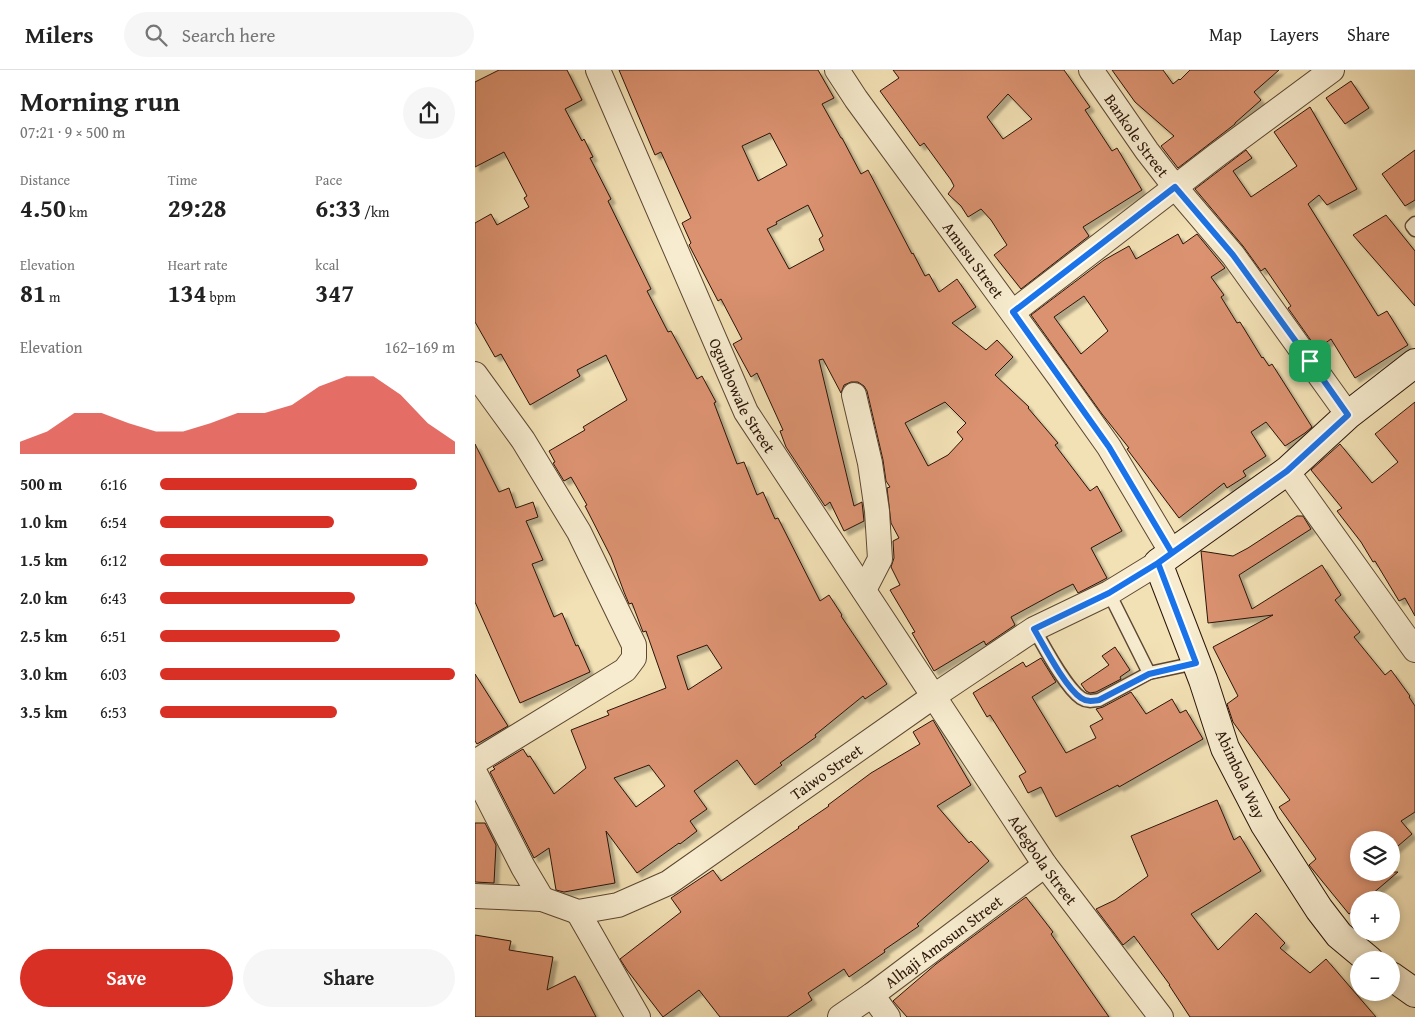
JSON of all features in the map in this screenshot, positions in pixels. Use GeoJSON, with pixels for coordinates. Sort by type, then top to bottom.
{"type":"FeatureCollection","features":[{"type":"Feature","properties":{"kind":"street","name":"Ogunbowale Street"},"geometry":{"type":"LineString","coordinates":[[598,70],[746,412],[934,696]]}},
{"type":"Feature","properties":{"kind":"street","name":"Amusu Street"},"geometry":{"type":"LineString","coordinates":[[837,70],[856,99],[1013,312],[1109,447],[1165,558]]}},
{"type":"Feature","properties":{"kind":"street","name":"Bankole Street"},"geometry":{"type":"LineString","coordinates":[[1091,70],[1147,152],[1233,255],[1348,415]]}},
{"type":"Feature","properties":{"kind":"street"},"geometry":{"type":"LineString","coordinates":[[1013,312],[1224,149],[1332,70]]}},
{"type":"Feature","properties":{"kind":"street"},"geometry":{"type":"LineString","coordinates":[[1165,558],[1287,471],[1348,415],[1415,363]]}},
{"type":"Feature","properties":{"kind":"street"},"geometry":{"type":"LineString","coordinates":[[475,374],[523,440],[579,532],[634,646],[634,658],[625,670],[475,762]]}},
{"type":"Feature","properties":{"kind":"street"},"geometry":{"type":"LineString","coordinates":[[854,395],[870,463],[877,511],[880,559],[864,590]]}},
{"type":"Feature","properties":{"kind":"street"},"geometry":{"type":"LineString","coordinates":[[1287,471],[1415,650]]}},
{"type":"Feature","properties":{"kind":"street","name":"Taiwo Street"},"geometry":{"type":"LineString","coordinates":[[577,912],[618,904],[668,884],[934,696],[1034,629],[1109,593],[1165,558]]}},
{"type":"Feature","properties":{"kind":"street","name":"Abimbola Way"},"geometry":{"type":"LineString","coordinates":[[1165,558],[1196,663],[1225,748],[1265,825],[1319,909],[1339,935],[1358,951]]}},
{"type":"Feature","properties":{"kind":"street","name":"Adegbola Street"},"geometry":{"type":"LineString","coordinates":[[934,696],[1045,865],[1161,1017]]}},
{"type":"Feature","properties":{"kind":"street"},"geometry":{"type":"LineString","coordinates":[[475,773],[523,867],[542,899]]}},
{"type":"Feature","properties":{"kind":"street","name":"Alhaji Amosun Street"},"geometry":{"type":"LineString","coordinates":[[840,1017],[1045,865]]}},
{"type":"Feature","properties":{"kind":"street"},"geometry":{"type":"LineString","coordinates":[[475,896],[542,899],[577,912],[638,1017]]}},
{"type":"Feature","properties":{"kind":"street"},"geometry":{"type":"LineString","coordinates":[[1400,982],[1415,993]]}},
{"type":"Feature","properties":{"kind":"street"},"geometry":{"type":"LineString","coordinates":[[872,995],[888,1017]]}},
{"type":"Feature","properties":{"kind":"lane"},"geometry":{"type":"LineString","coordinates":[[1415,223],[1412,226],[1415,230]]}},
{"type":"Feature","properties":{"kind":"lane"},"geometry":{"type":"LineString","coordinates":[[1109,593],[1149,674]]}},
{"type":"Feature","properties":{"kind":"lane"},"geometry":{"type":"LineString","coordinates":[[1034,629],[1071,689],[1082,698],[1091,702],[1099,700],[1149,674],[1196,663]]}},
{"type":"Feature","properties":{"kind":"building"},"geometry":{"type":"Polygon","coordinates":[[[499,70],[567,70],[582,100],[565,109],[593,157],[590,158],[611,199],[608,201],[651,289],[647,291],[668,332],[671,331],[697,379],[702,376],[716,402],[714,403],[737,464],[744,462],[757,495],[763,492],[775,519],[778,518],[820,601],[829,595],[887,684],[865,699],[863,696],[815,735],[816,737],[780,763],[782,765],[755,785],[737,760],[694,791],[707,809],[690,821],[697,831],[637,873],[606,831],[615,883],[564,892],[556,890],[549,848],[534,858],[490,772],[495,769],[493,767],[523,749],[528,757],[530,756],[554,794],[586,768],[571,730],[609,715],[607,711],[666,688],[646,631],[643,632],[632,603],[629,604],[611,557],[585,506],[587,505],[571,477],[564,481],[553,463],[555,462],[549,451],[585,430],[583,427],[627,400],[606,355],[577,370],[580,376],[530,405],[501,354],[495,357],[475,322],[475,223],[491,214],[497,225],[529,207],[524,198],[527,196],[504,152],[475,167],[475,82],[499,70]],[[707,645],[677,656],[688,690],[722,668],[707,645]],[[649,765],[614,778],[636,807],[665,786],[649,765]]]}},
{"type":"Feature","properties":{"kind":"building"},"geometry":{"type":"Polygon","coordinates":[[[619,70],[818,70],[834,98],[822,104],[861,174],[868,170],[925,276],[929,274],[939,292],[957,279],[976,307],[952,323],[986,350],[997,340],[1013,357],[995,375],[1029,407],[1058,443],[1055,445],[1090,491],[1097,486],[1122,531],[1091,548],[1107,578],[1078,593],[1073,584],[1057,592],[1011,617],[1015,625],[986,645],[984,641],[934,671],[912,633],[915,632],[890,590],[900,585],[891,567],[894,558],[893,541],[899,538],[891,523],[887,488],[890,487],[886,481],[867,391],[858,382],[851,382],[844,385],[841,393],[823,359],[819,360],[854,506],[862,502],[864,521],[844,531],[830,502],[825,506],[786,447],[780,431],[783,430],[757,373],[751,377],[733,344],[742,339],[721,299],[718,301],[689,245],[691,243],[682,223],[691,218],[661,152],[655,155],[619,70]],[[770,133],[742,146],[758,181],[787,165],[770,133]],[[808,205],[776,222],[777,224],[767,229],[789,269],[824,250],[819,239],[823,236],[808,205]],[[945,402],[905,423],[928,466],[948,455],[963,439],[957,432],[966,423],[945,402]]]}},
{"type":"Feature","properties":{"kind":"building"},"geometry":{"type":"Polygon","coordinates":[[[893,70],[1064,70],[1090,107],[1085,110],[1112,151],[1117,148],[1142,190],[1083,227],[1089,236],[1021,289],[994,255],[1007,245],[991,220],[981,209],[968,217],[961,206],[948,194],[954,186],[951,180],[924,143],[920,146],[880,91],[899,78],[893,70]],[[1008,94],[987,117],[1003,139],[1032,119],[1008,94]]]}},
{"type":"Feature","properties":{"kind":"building"},"geometry":{"type":"Polygon","coordinates":[[[1112,70],[1163,70],[1173,84],[1190,70],[1279,70],[1254,92],[1261,100],[1235,124],[1178,168],[1161,146],[1174,136],[1135,102],[1112,70]]]}},
{"type":"Feature","properties":{"kind":"building"},"geometry":{"type":"Polygon","coordinates":[[[1351,81],[1369,108],[1345,124],[1326,98],[1351,81]]]}},
{"type":"Feature","properties":{"kind":"building"},"geometry":{"type":"Polygon","coordinates":[[[1310,107],[1357,189],[1327,205],[1319,195],[1308,204],[1378,316],[1387,311],[1408,345],[1355,378],[1331,339],[1317,349],[1288,308],[1291,306],[1265,268],[1261,271],[1243,246],[1195,189],[1246,150],[1252,158],[1233,171],[1251,197],[1297,166],[1274,132],[1310,107]]]}},
{"type":"Feature","properties":{"kind":"building"},"geometry":{"type":"Polygon","coordinates":[[[1415,150],[1415,200],[1405,206],[1382,174],[1415,150]]]}},
{"type":"Feature","properties":{"kind":"building"},"geometry":{"type":"Polygon","coordinates":[[[1386,215],[1415,251],[1415,306],[1353,235],[1386,215]]]}},
{"type":"Feature","properties":{"kind":"building"},"geometry":{"type":"Polygon","coordinates":[[[1178,234],[1183,244],[1197,234],[1225,268],[1211,277],[1224,295],[1221,297],[1237,323],[1240,322],[1262,358],[1269,366],[1272,364],[1312,427],[1285,446],[1266,422],[1251,432],[1266,456],[1243,471],[1246,476],[1227,488],[1224,483],[1179,518],[1031,315],[1104,260],[1129,246],[1136,259],[1178,234]],[[1084,296],[1054,317],[1081,354],[1108,331],[1084,296]]]}},
{"type":"Feature","properties":{"kind":"building"},"geometry":{"type":"Polygon","coordinates":[[[1415,402],[1415,616],[1405,598],[1399,601],[1375,561],[1373,562],[1361,542],[1337,511],[1342,508],[1311,470],[1340,444],[1372,483],[1398,462],[1375,434],[1415,402]]]}},
{"type":"Feature","properties":{"kind":"building"},"geometry":{"type":"Polygon","coordinates":[[[475,444],[499,492],[509,488],[516,508],[533,502],[538,517],[526,521],[543,560],[532,564],[554,617],[562,613],[576,646],[578,645],[590,672],[520,703],[475,602],[475,444]]]}},
{"type":"Feature","properties":{"kind":"building"},"geometry":{"type":"Polygon","coordinates":[[[1297,516],[1303,516],[1311,529],[1239,575],[1252,609],[1322,565],[1341,595],[1335,600],[1360,632],[1354,637],[1385,675],[1391,670],[1415,706],[1415,812],[1401,821],[1412,834],[1400,844],[1400,831],[1350,831],[1350,881],[1387,881],[1376,891],[1350,891],[1349,914],[1309,865],[1316,859],[1279,807],[1290,800],[1233,722],[1227,704],[1238,696],[1213,647],[1273,615],[1208,623],[1201,551],[1233,556],[1297,516]]]}},
{"type":"Feature","properties":{"kind":"building"},"geometry":{"type":"Polygon","coordinates":[[[1115,647],[1130,670],[1120,677],[1121,679],[1096,692],[1090,693],[1086,691],[1081,684],[1109,665],[1102,656],[1115,647]]]}},
{"type":"Feature","properties":{"kind":"building"},"geometry":{"type":"Polygon","coordinates":[[[1041,658],[1056,682],[1032,697],[1066,753],[1096,738],[1090,726],[1103,719],[1096,709],[1131,692],[1146,714],[1172,699],[1180,713],[1186,710],[1203,739],[1119,787],[1118,785],[1056,817],[1041,787],[1028,793],[1019,776],[1026,772],[990,715],[987,717],[973,693],[1023,662],[1026,667],[1041,658]]]}},
{"type":"Feature","properties":{"kind":"building"},"geometry":{"type":"Polygon","coordinates":[[[475,674],[508,726],[477,744],[475,741],[475,674]]]}},
{"type":"Feature","properties":{"kind":"building"},"geometry":{"type":"Polygon","coordinates":[[[933,720],[971,785],[937,806],[969,843],[971,841],[989,861],[917,924],[919,926],[849,977],[844,969],[808,993],[812,1000],[787,1017],[720,1017],[699,990],[663,1017],[620,959],[681,912],[671,898],[713,870],[721,881],[799,828],[871,773],[920,744],[913,732],[933,720]]]}},
{"type":"Feature","properties":{"kind":"building"},"geometry":{"type":"Polygon","coordinates":[[[1217,800],[1234,840],[1240,836],[1261,871],[1191,914],[1218,950],[1256,913],[1285,943],[1280,948],[1310,973],[1326,959],[1350,987],[1350,1001],[1362,1001],[1376,1017],[1190,1017],[1170,985],[1134,936],[1123,945],[1096,909],[1115,900],[1148,876],[1131,836],[1217,800]]]}},
{"type":"Feature","properties":{"kind":"building"},"geometry":{"type":"Polygon","coordinates":[[[475,823],[485,823],[496,845],[494,883],[475,882],[475,823]]]}},
{"type":"Feature","properties":{"kind":"building"},"geometry":{"type":"Polygon","coordinates":[[[1026,897],[1053,932],[1051,934],[1109,1017],[907,1017],[893,1001],[936,964],[1026,897]]]}},
{"type":"Feature","properties":{"kind":"building"},"geometry":{"type":"Polygon","coordinates":[[[475,935],[511,941],[509,950],[553,957],[547,990],[575,976],[596,1017],[475,1017],[475,935]]]}},
{"type":"Feature","properties":{"kind":"route"},"geometry":{"type":"LineString","coordinates":[[1310,361],[1233,255],[1175,187],[1013,312],[1109,447],[1172,553],[1158,563],[1196,663],[1149,674],[1099,700],[1091,702],[1082,698],[1071,689],[1034,629],[1109,593],[1158,563],[1287,471],[1348,415],[1310,361]]}}]}
